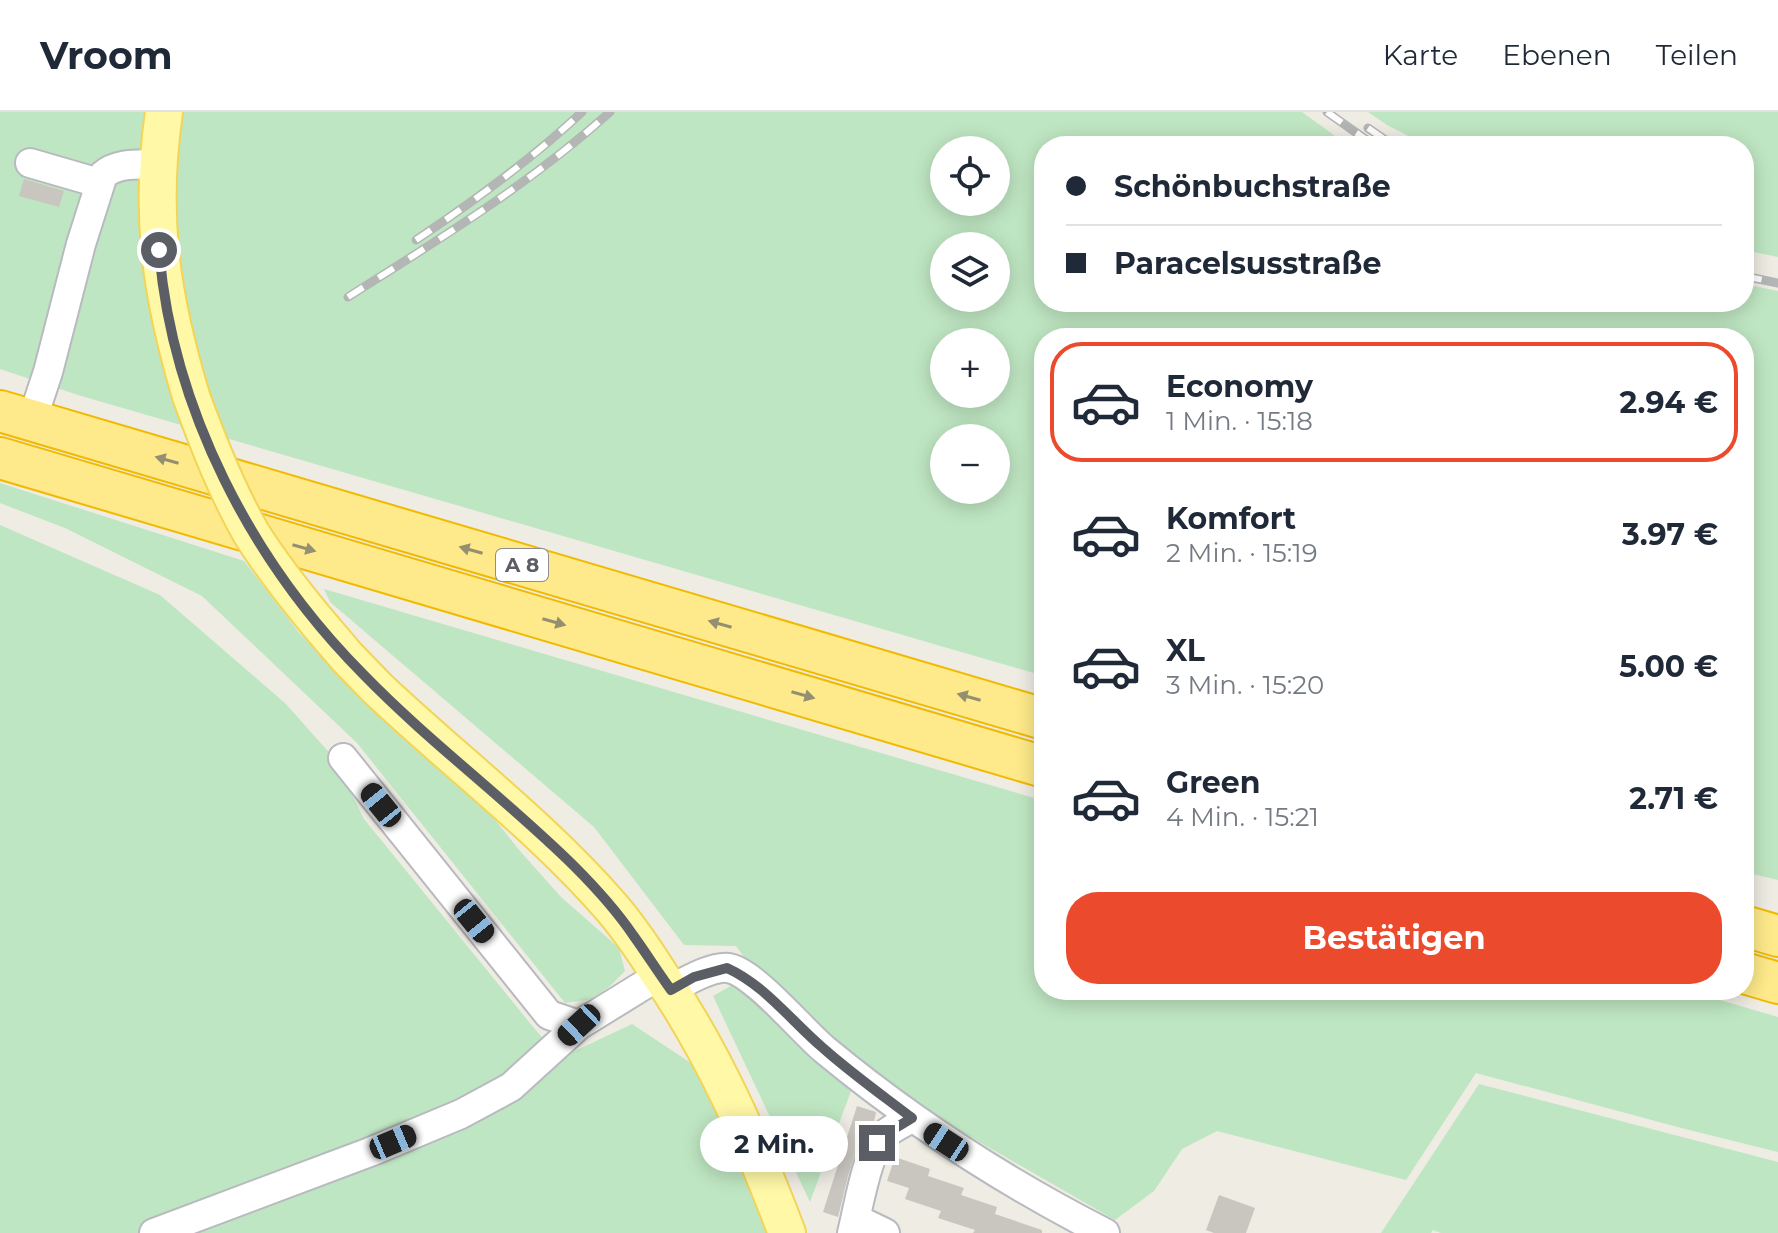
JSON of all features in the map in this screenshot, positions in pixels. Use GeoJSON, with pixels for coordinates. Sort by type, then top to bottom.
{"type":"FeatureCollection","features":[{"type":"Feature","properties":{"kind":"highway","name":"A 8"},"geometry":{"type":"LineString","coordinates":[[16,416],[1034,716]]}},
{"type":"Feature","properties":{"kind":"highway","name":"A 8"},"geometry":{"type":"LineString","coordinates":[[0,458],[1034,764]]}},
{"type":"Feature","properties":{"kind":"highway"},"geometry":{"type":"LineString","coordinates":[[1754,929],[1778,936]]}},
{"type":"Feature","properties":{"kind":"highway"},"geometry":{"type":"LineString","coordinates":[[1754,976],[1778,983]]}},
{"type":"Feature","properties":{"kind":"main road"},"geometry":{"type":"LineString","coordinates":[[164,112],[156,198],[161,271],[168,311],[191,396],[234,501],[279,574],[354,665],[574,866],[623,922],[666,982],[711,1058],[756,1153],[787,1233]]}},
{"type":"Feature","properties":{"kind":"street"},"geometry":{"type":"LineString","coordinates":[[30,163],[99,183]]}},
{"type":"Feature","properties":{"kind":"street"},"geometry":{"type":"LineString","coordinates":[[16,416],[48,372],[103,175],[115,167],[158,164]]}},
{"type":"Feature","properties":{"kind":"street"},"geometry":{"type":"LineString","coordinates":[[343,758],[549,1015],[579,1025]]}},
{"type":"Feature","properties":{"kind":"street"},"geometry":{"type":"LineString","coordinates":[[154,1233],[370,1152],[461,1114],[511,1087],[579,1025],[666,982],[727,968],[747,977],[822,1048],[912,1118],[983,1165],[1105,1233]]}},
{"type":"Feature","properties":{"kind":"street"},"geometry":{"type":"LineString","coordinates":[[885,1233],[854,1226],[877,1143],[884,1135],[912,1118]]}},
{"type":"Feature","properties":{"kind":"green space"},"geometry":{"type":"Polygon","coordinates":[[[0,112],[1302,112],[1335,136],[1034,136],[1034,312],[1754,312],[1754,286],[1778,291],[1778,880],[1754,874],[1754,328],[1034,328],[1034,673],[78,395],[0,369],[0,112]]]}},
{"type":"Feature","properties":{"kind":"green space"},"geometry":{"type":"Polygon","coordinates":[[[1368,112],[1778,112],[1778,257],[1754,252],[1754,136],[1408,136],[1368,112]]]}},
{"type":"Feature","properties":{"kind":"green space"},"geometry":{"type":"Polygon","coordinates":[[[0,483],[244,561],[300,634],[480,801],[561,897],[619,948],[625,971],[593,999],[565,1003],[357,743],[202,596],[65,528],[0,503],[0,483]]]}},
{"type":"Feature","properties":{"kind":"green space"},"geometry":{"type":"Polygon","coordinates":[[[0,525],[160,595],[286,704],[334,758],[364,819],[560,1058],[632,1024],[700,1069],[771,1233],[0,1233],[0,525]]]}},
{"type":"Feature","properties":{"kind":"green space"},"geometry":{"type":"Polygon","coordinates":[[[324,589],[1034,798],[1034,1000],[1720,1000],[1778,1017],[1778,1152],[1476,1073],[1406,1180],[1217,1131],[1182,1149],[1154,1191],[1115,1220],[858,1072],[810,1202],[713,996],[755,972],[736,946],[684,945],[594,827],[330,602],[324,589]]]}},
{"type":"Feature","properties":{"kind":"green space"},"geometry":{"type":"Polygon","coordinates":[[[1479,1084],[1778,1162],[1778,1233],[1441,1233],[1433,1230],[1431,1233],[1381,1233],[1479,1084]]]}},
{"type":"Feature","properties":{"kind":"building"},"geometry":{"type":"Polygon","coordinates":[[[24,179],[64,191],[59,207],[19,196],[24,179]]]}},
{"type":"Feature","properties":{"kind":"building"},"geometry":{"type":"Polygon","coordinates":[[[857,1106],[876,1112],[874,1122],[864,1132],[857,1148],[838,1217],[823,1212],[857,1106]]]}},
{"type":"Feature","properties":{"kind":"building"},"geometry":{"type":"Polygon","coordinates":[[[895,1157],[930,1169],[928,1176],[964,1188],[961,1195],[997,1207],[995,1214],[1042,1230],[1042,1233],[973,1233],[975,1230],[938,1218],[941,1211],[905,1199],[909,1188],[887,1181],[895,1157]]]}},
{"type":"Feature","properties":{"kind":"building"},"geometry":{"type":"Polygon","coordinates":[[[1219,1195],[1255,1208],[1246,1233],[1206,1230],[1219,1195]]]}},
{"type":"Feature","properties":{"kind":"railway"},"geometry":{"type":"LineString","coordinates":[[416,240],[502,179],[582,112]]}},
{"type":"Feature","properties":{"kind":"railway"},"geometry":{"type":"LineString","coordinates":[[348,297],[516,187],[610,112]]}},
{"type":"Feature","properties":{"kind":"railway"},"geometry":{"type":"LineString","coordinates":[[1327,112],[1361,136]]}},
{"type":"Feature","properties":{"kind":"railway"},"geometry":{"type":"LineString","coordinates":[[1368,128],[1380,136]]}},
{"type":"Feature","properties":{"kind":"railway"},"geometry":{"type":"LineString","coordinates":[[1754,278],[1778,283]]}},
{"type":"Feature","properties":{"kind":"route"},"geometry":{"type":"LineString","coordinates":[[159,250],[177,348],[213,456],[252,533],[279,574],[318,623],[377,688],[574,866],[632,933],[671,990],[694,977],[727,968],[747,977],[822,1048],[912,1118],[884,1135],[877,1143]]}}]}
